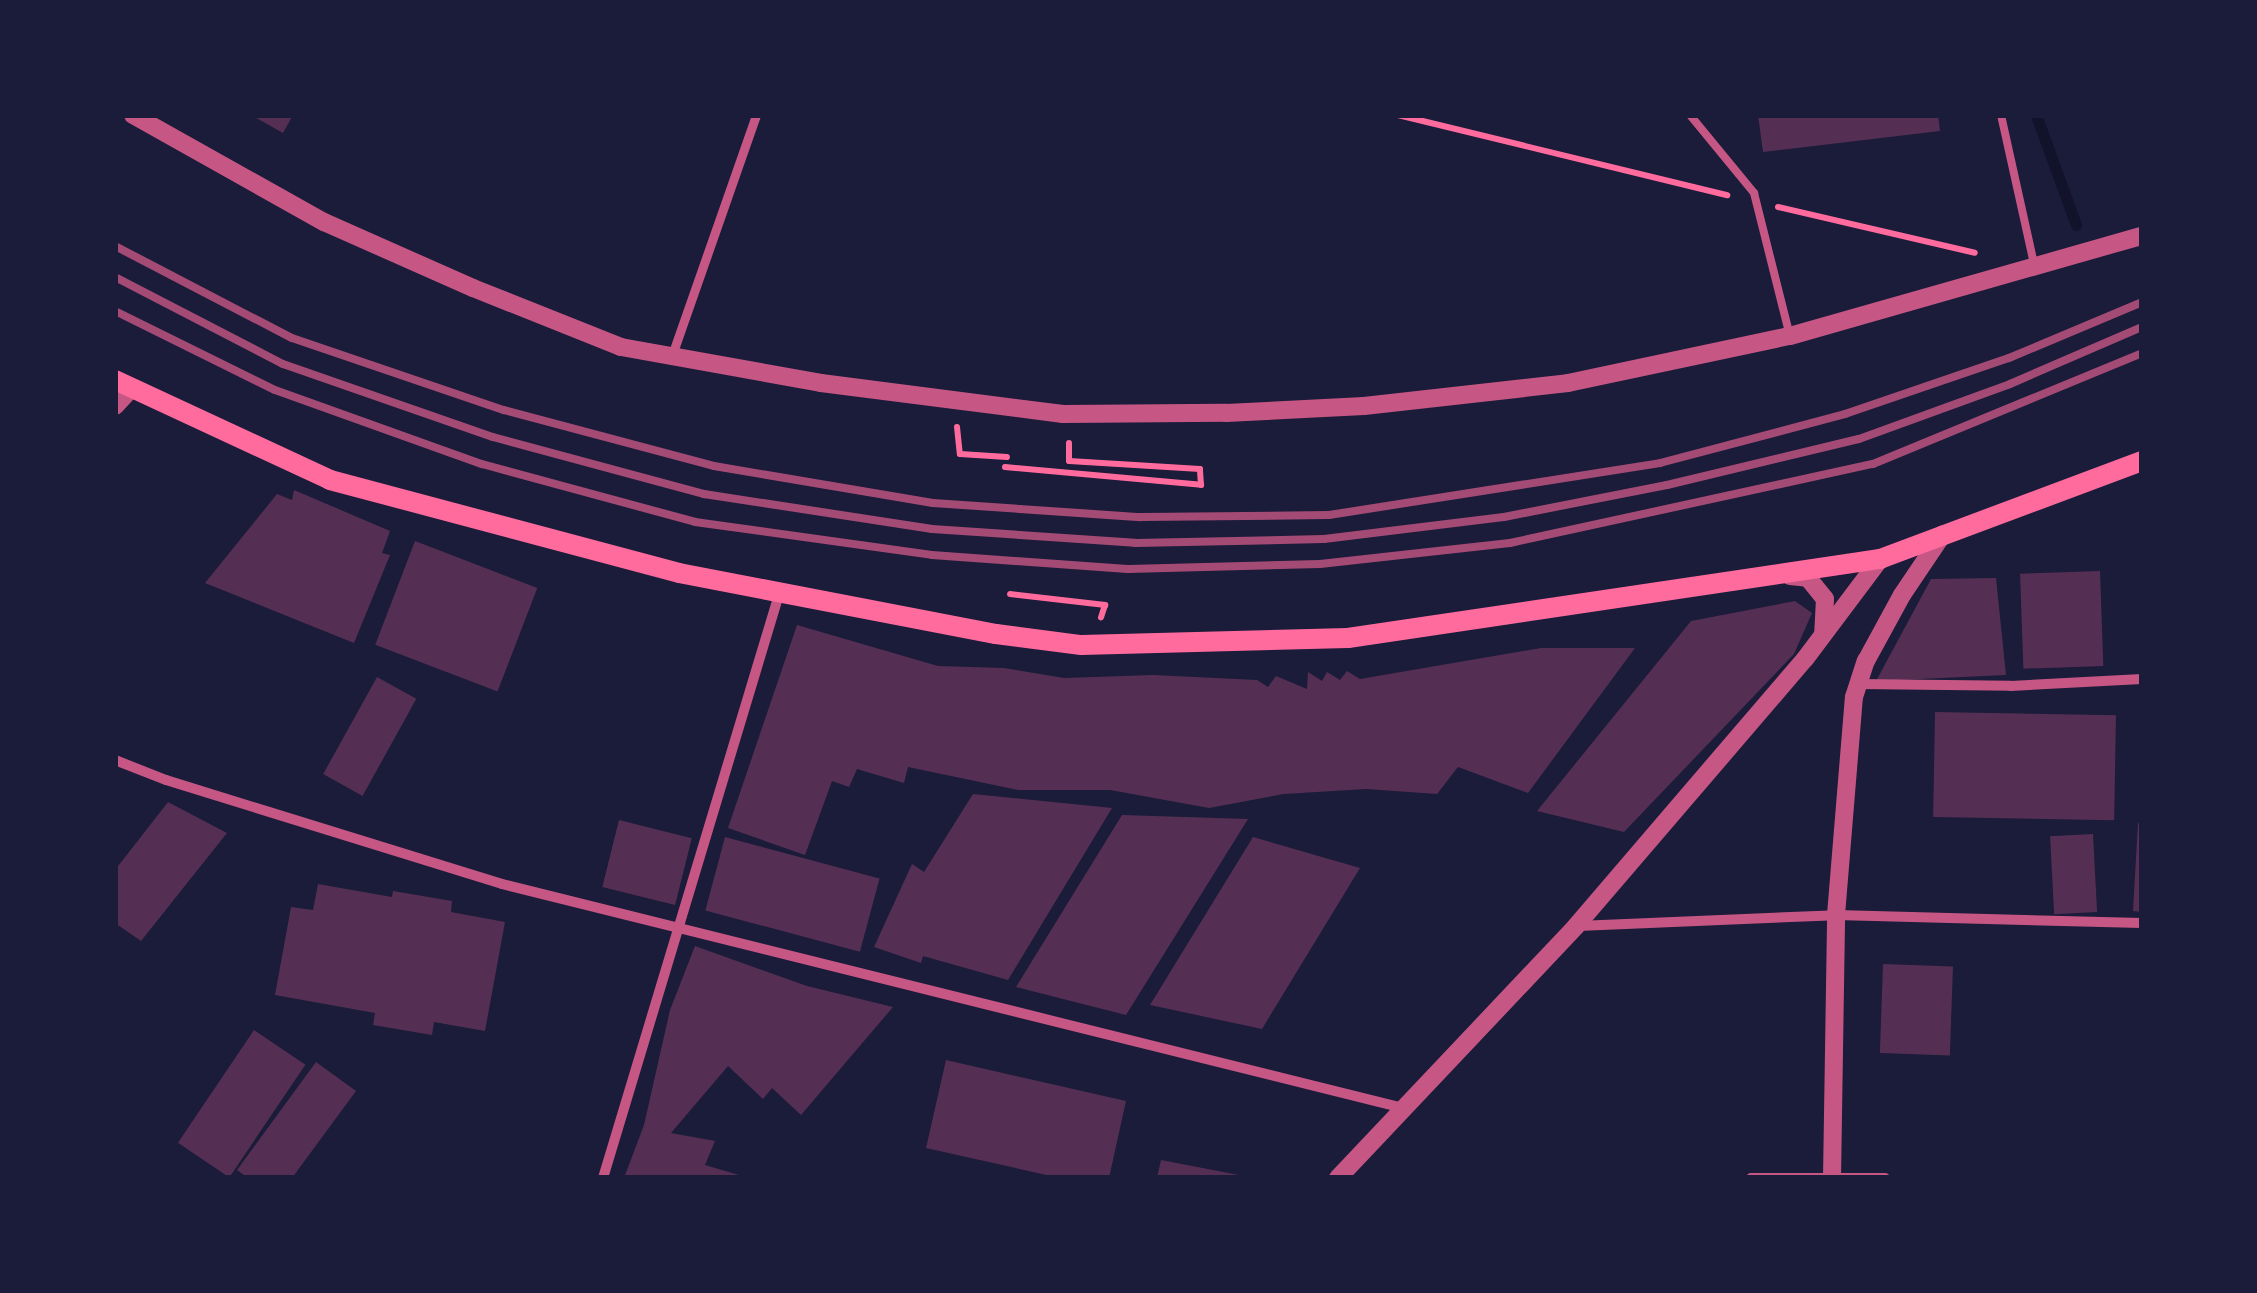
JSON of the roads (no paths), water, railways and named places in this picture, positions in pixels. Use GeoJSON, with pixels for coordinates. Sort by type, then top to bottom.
{"type":"FeatureCollection","features":[{"type":"Feature","properties":{"kind":"main road"},"geometry":{"type":"LineString","coordinates":[[124,384],[330,480],[679,573],[996,634],[1098,645],[1348,638],[1880,559],[2142,462]]}},
{"type":"Feature","properties":{"kind":"street"},"geometry":{"type":"LineString","coordinates":[[132,115],[324,222],[622,346],[821,383],[1063,414],[1226,414],[1364,406],[1568,383],[1790,336],[2142,236]]}},
{"type":"Feature","properties":{"kind":"street"},"geometry":{"type":"LineString","coordinates":[[672,358],[756,115]]}},
{"type":"Feature","properties":{"kind":"street"},"geometry":{"type":"LineString","coordinates":[[115,406],[124,384]]}},
{"type":"Feature","properties":{"kind":"street"},"geometry":{"type":"LineString","coordinates":[[1832,1177],[1836,915],[1858,684],[1902,595],[1943,534]]}},
{"type":"Feature","properties":{"kind":"street"},"geometry":{"type":"LineString","coordinates":[[1338,1178],[1576,926],[1821,638],[1880,559]]}},
{"type":"Feature","properties":{"kind":"street"},"geometry":{"type":"LineString","coordinates":[[1784,575],[1808,578],[1825,599],[1826,624],[1821,638]]}},
{"type":"Feature","properties":{"kind":"street"},"geometry":{"type":"LineString","coordinates":[[603,1178],[780,590]]}},
{"type":"Feature","properties":{"kind":"street"},"geometry":{"type":"LineString","coordinates":[[1858,684],[2011,686],[2142,679]]}},
{"type":"Feature","properties":{"kind":"street"},"geometry":{"type":"LineString","coordinates":[[115,760],[166,780],[502,884],[1403,1108]]}},
{"type":"Feature","properties":{"kind":"street"},"geometry":{"type":"LineString","coordinates":[[1576,926],[1836,915],[2142,924]]}},
{"type":"Feature","properties":{"kind":"street"},"geometry":{"type":"LineString","coordinates":[[1752,1178],[1885,1178]]}},
{"type":"Feature","properties":{"kind":"lane"},"geometry":{"type":"LineString","coordinates":[[1689,115],[1718,145],[1757,202],[1790,336]]}},
{"type":"Feature","properties":{"kind":"lane"},"geometry":{"type":"LineString","coordinates":[[2001,115],[2035,268]]}},
{"type":"Feature","properties":{"kind":"waterway"},"geometry":{"type":"LineString","coordinates":[[2036,115],[2076,225]]}},
{"type":"Feature","properties":{"kind":"railway"},"geometry":{"type":"LineString","coordinates":[[115,246],[292,338],[504,410],[714,466],[933,503],[1141,517],[1329,515],[1660,463],[1845,414],[2009,358],[2142,302]]}},
{"type":"Feature","properties":{"kind":"railway"},"geometry":{"type":"LineString","coordinates":[[115,277],[283,364],[493,437],[704,494],[932,529],[1135,543],[1324,539],[1504,517],[1667,485],[1859,439],[2010,384],[2142,327]]}},
{"type":"Feature","properties":{"kind":"railway"},"geometry":{"type":"LineString","coordinates":[[115,311],[275,390],[482,464],[695,522],[932,555],[1128,569],[1320,564],[1510,543],[1873,464],[2142,353]]}}]}
